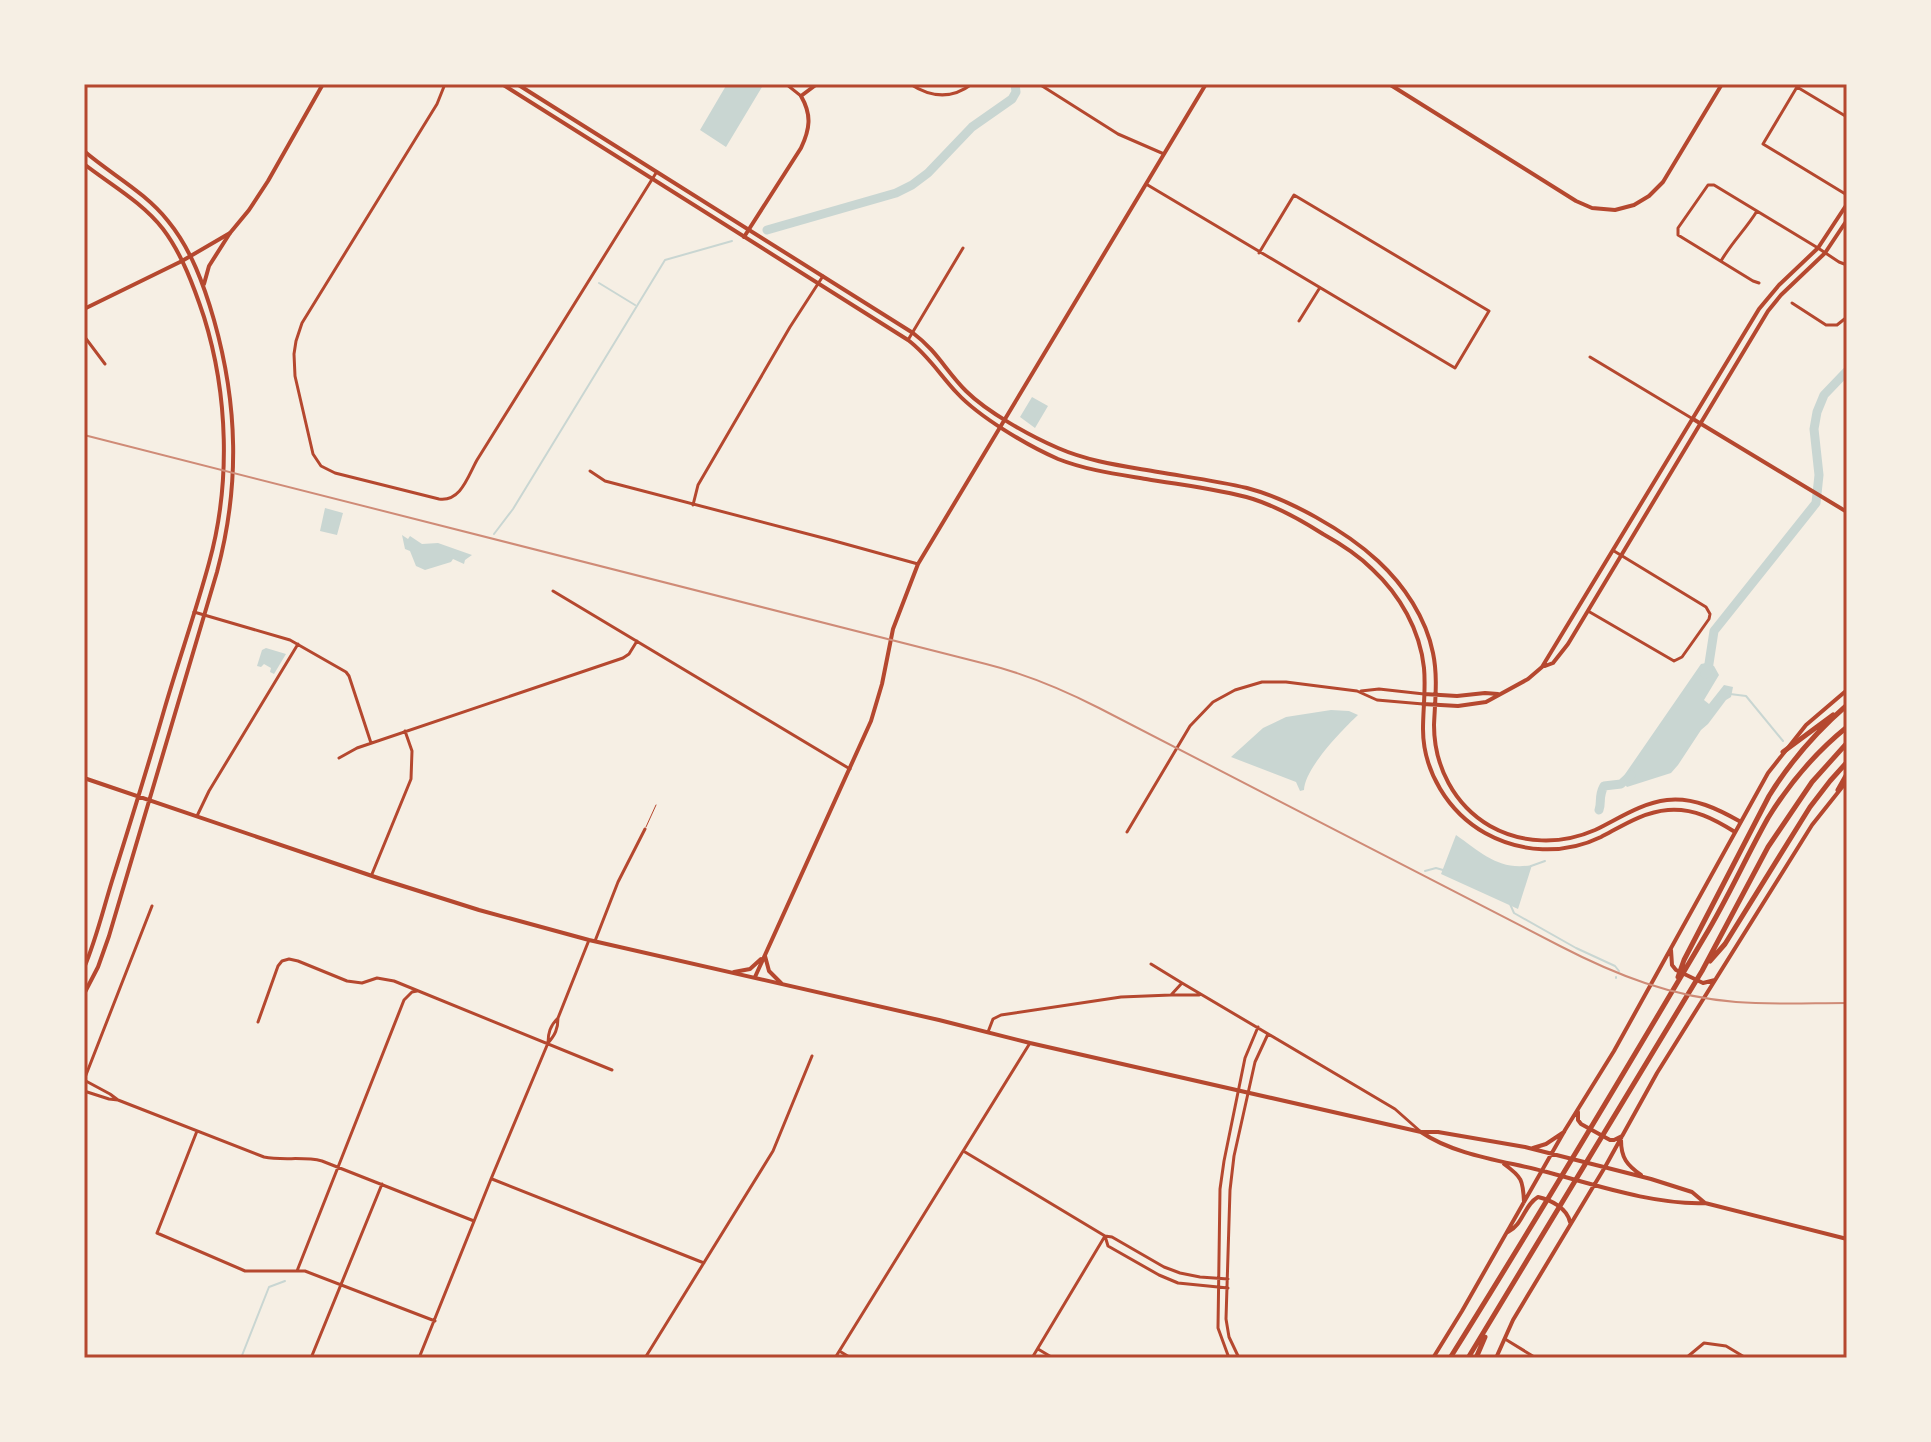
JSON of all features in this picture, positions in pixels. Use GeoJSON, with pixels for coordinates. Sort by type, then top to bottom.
{"type":"FeatureCollection","features":[{"type":"Feature","properties":{"kind":"highway"},"geometry":{"type":"LineString","coordinates":[[1783,752],[1847,706]]}},
{"type":"Feature","properties":{"kind":"highway"},"geometry":{"type":"LineString","coordinates":[[1674,988],[1684,960],[1757,816],[1780,778],[1820,730],[1847,706]]}},
{"type":"Feature","properties":{"kind":"highway"},"geometry":{"type":"LineString","coordinates":[[1450,1358],[1707,934],[1768,818],[1809,763],[1847,727]]}},
{"type":"Feature","properties":{"kind":"highway"},"geometry":{"type":"LineString","coordinates":[[1468,1358],[1702,971],[1768,847],[1801,796],[1847,743]]}},
{"type":"Feature","properties":{"kind":"highway"},"geometry":{"type":"LineString","coordinates":[[1702,971],[1725,944],[1819,795],[1847,762]]}},
{"type":"Feature","properties":{"kind":"highway"},"geometry":{"type":"LineString","coordinates":[[1838,790],[1847,774]]}},
{"type":"Feature","properties":{"kind":"highway"},"geometry":{"type":"LineString","coordinates":[[1476,1358],[1491,1323]]}},
{"type":"Feature","properties":{"kind":"main road"},"geometry":{"type":"LineString","coordinates":[[203,287],[209,266],[268,181],[323,84]]}},
{"type":"Feature","properties":{"kind":"main road"},"geometry":{"type":"LineString","coordinates":[[502,84],[908,340],[924,353],[962,398],[1001,427],[1051,456],[1102,471],[1261,502],[1296,518],[1343,546],[1376,572],[1401,603],[1414,629],[1424,667],[1423,732],[1428,762],[1435,781],[1454,808],[1478,829],[1508,844],[1558,849],[1584,844],[1637,818],[1667,810],[1703,815],[1735,832]]}},
{"type":"Feature","properties":{"kind":"main road"},"geometry":{"type":"LineString","coordinates":[[517,84],[913,333],[930,347],[968,393],[986,408],[1057,448],[1104,462],[1227,484],[1264,494],[1289,504],[1363,548],[1383,566],[1409,598],[1427,632],[1436,667],[1435,743],[1439,759],[1449,785],[1483,821],[1502,832],[1523,838],[1557,840],[1581,835],[1644,806],[1667,800],[1708,805],[1741,822]]}},
{"type":"Feature","properties":{"kind":"main road"},"geometry":{"type":"LineString","coordinates":[[744,237],[807,136],[808,113],[801,96],[817,84]]}},
{"type":"Feature","properties":{"kind":"main road"},"geometry":{"type":"LineString","coordinates":[[755,977],[875,710],[893,629],[918,564],[1206,84]]}},
{"type":"Feature","properties":{"kind":"main road"},"geometry":{"type":"LineString","coordinates":[[1389,84],[1576,201],[1592,208],[1608,210],[1634,205],[1656,190],[1722,84]]}},
{"type":"Feature","properties":{"kind":"main road"},"geometry":{"type":"LineString","coordinates":[[84,151],[156,207],[175,229],[191,256],[223,352],[231,394],[234,473],[222,553],[109,936],[84,994]]}},
{"type":"Feature","properties":{"kind":"main road"},"geometry":{"type":"LineString","coordinates":[[84,164],[154,218],[182,261],[197,294],[213,350],[220,396],[223,462],[219,515],[210,561],[84,968]]}},
{"type":"Feature","properties":{"kind":"main road"},"geometry":{"type":"LineString","coordinates":[[96,173],[101,164]]}},
{"type":"Feature","properties":{"kind":"main road"},"geometry":{"type":"LineString","coordinates":[[1423,704],[1458,706],[1486,702],[1488,698],[1528,679],[1542,667],[1759,309],[1818,248],[1847,204]]}},
{"type":"Feature","properties":{"kind":"main road"},"geometry":{"type":"LineString","coordinates":[[1542,667],[1553,663],[1575,632],[1760,324],[1781,295],[1825,253],[1847,220]]}},
{"type":"Feature","properties":{"kind":"main road"},"geometry":{"type":"LineString","coordinates":[[84,309],[182,261],[230,233]]}},
{"type":"Feature","properties":{"kind":"main road"},"geometry":{"type":"LineString","coordinates":[[871,316],[875,309]]}},
{"type":"Feature","properties":{"kind":"main road"},"geometry":{"type":"LineString","coordinates":[[1753,319],[1760,324]]}},
{"type":"Feature","properties":{"kind":"main road"},"geometry":{"type":"LineString","coordinates":[[924,353],[930,347]]}},
{"type":"Feature","properties":{"kind":"main road"},"geometry":{"type":"LineString","coordinates":[[220,396],[231,394]]}},
{"type":"Feature","properties":{"kind":"main road"},"geometry":{"type":"LineString","coordinates":[[1693,419],[1847,512]]}},
{"type":"Feature","properties":{"kind":"main road"},"geometry":{"type":"LineString","coordinates":[[1102,471],[1104,462]]}},
{"type":"Feature","properties":{"kind":"main road"},"geometry":{"type":"LineString","coordinates":[[1261,502],[1264,494]]}},
{"type":"Feature","properties":{"kind":"main road"},"geometry":{"type":"LineString","coordinates":[[1376,572],[1383,566]]}},
{"type":"Feature","properties":{"kind":"main road"},"geometry":{"type":"LineString","coordinates":[[1567,629],[1575,632]]}},
{"type":"Feature","properties":{"kind":"main road"},"geometry":{"type":"LineString","coordinates":[[1433,1358],[1614,1051],[1768,773],[1806,725],[1847,690]]}},
{"type":"Feature","properties":{"kind":"main road"},"geometry":{"type":"LineString","coordinates":[[1424,694],[1499,695]]}},
{"type":"Feature","properties":{"kind":"main road"},"geometry":{"type":"LineString","coordinates":[[84,778],[372,876],[589,940],[1421,1132],[1438,1132],[1531,1148],[1692,1192],[1705,1203]]}},
{"type":"Feature","properties":{"kind":"main road"},"geometry":{"type":"LineString","coordinates":[[1496,1358],[1522,1303],[1605,1167],[1657,1073],[1812,825],[1847,781]]}},
{"type":"Feature","properties":{"kind":"main road"},"geometry":{"type":"LineString","coordinates":[[1454,808],[1462,802]]}},
{"type":"Feature","properties":{"kind":"main road"},"geometry":{"type":"LineString","coordinates":[[1581,835],[1584,844]]}},
{"type":"Feature","properties":{"kind":"main road"},"geometry":{"type":"LineString","coordinates":[[1557,840],[1558,849]]}},
{"type":"Feature","properties":{"kind":"main road"},"geometry":{"type":"LineString","coordinates":[[1671,948],[1672,965],[1676,970],[1703,983],[1715,980]]}},
{"type":"Feature","properties":{"kind":"main road"},"geometry":{"type":"LineString","coordinates":[[733,973],[754,966],[765,954]]}},
{"type":"Feature","properties":{"kind":"main road"},"geometry":{"type":"LineString","coordinates":[[765,954],[769,971],[781,983]]}},
{"type":"Feature","properties":{"kind":"main road"},"geometry":{"type":"LineString","coordinates":[[1579,1109],[1578,1120],[1581,1124],[1610,1140],[1622,1136]]}},
{"type":"Feature","properties":{"kind":"main road"},"geometry":{"type":"LineString","coordinates":[[1531,1148],[1546,1144],[1565,1130]]}},
{"type":"Feature","properties":{"kind":"main road"},"geometry":{"type":"LineString","coordinates":[[1421,1132],[1435,1141],[1594,1185],[1686,1204],[1705,1203],[1847,1239]]}},
{"type":"Feature","properties":{"kind":"main road"},"geometry":{"type":"LineString","coordinates":[[1622,1136],[1624,1159],[1631,1168],[1647,1178]]}},
{"type":"Feature","properties":{"kind":"main road"},"geometry":{"type":"LineString","coordinates":[[1498,1160],[1521,1179],[1524,1203]]}},
{"type":"Feature","properties":{"kind":"main road"},"geometry":{"type":"LineString","coordinates":[[1506,1234],[1515,1229],[1532,1200],[1538,1197],[1563,1209],[1568,1214],[1570,1225]]}},
{"type":"Feature","properties":{"kind":"street"},"geometry":{"type":"LineString","coordinates":[[445,84],[437,104],[298,332],[294,354],[295,376],[313,454],[321,466],[335,473],[439,499],[454,498],[656,172]]}},
{"type":"Feature","properties":{"kind":"street"},"geometry":{"type":"LineString","coordinates":[[786,84],[801,96]]}},
{"type":"Feature","properties":{"kind":"street"},"geometry":{"type":"LineString","coordinates":[[910,84],[920,91],[943,96],[955,94],[972,84]]}},
{"type":"Feature","properties":{"kind":"street"},"geometry":{"type":"LineString","coordinates":[[1039,84],[1118,134],[1164,154]]}},
{"type":"Feature","properties":{"kind":"street"},"geometry":{"type":"LineString","coordinates":[[1847,117],[1797,87],[1763,144],[1847,195]]}},
{"type":"Feature","properties":{"kind":"street"},"geometry":{"type":"LineString","coordinates":[[1146,184],[1259,253],[1319,289],[1455,368],[1489,311],[1294,195],[1259,253]]}},
{"type":"Feature","properties":{"kind":"street"},"geometry":{"type":"LineString","coordinates":[[1759,283],[1677,233],[1709,185],[1714,185],[1847,265]]}},
{"type":"Feature","properties":{"kind":"street"},"geometry":{"type":"LineString","coordinates":[[1721,261],[1757,211]]}},
{"type":"Feature","properties":{"kind":"street"},"geometry":{"type":"LineString","coordinates":[[908,340],[963,248]]}},
{"type":"Feature","properties":{"kind":"street"},"geometry":{"type":"LineString","coordinates":[[693,505],[698,485],[823,276]]}},
{"type":"Feature","properties":{"kind":"street"},"geometry":{"type":"LineString","coordinates":[[1299,321],[1319,289]]}},
{"type":"Feature","properties":{"kind":"street"},"geometry":{"type":"LineString","coordinates":[[1792,303],[1826,325],[1837,325],[1847,317]]}},
{"type":"Feature","properties":{"kind":"street"},"geometry":{"type":"LineString","coordinates":[[84,336],[105,364]]}},
{"type":"Feature","properties":{"kind":"street"},"geometry":{"type":"LineString","coordinates":[[1590,357],[1693,419]]}},
{"type":"Feature","properties":{"kind":"street"},"geometry":{"type":"LineString","coordinates":[[590,471],[605,481],[918,564]]}},
{"type":"Feature","properties":{"kind":"street"},"geometry":{"type":"LineString","coordinates":[[1587,611],[1674,661],[1682,657],[1709,619],[1706,607],[1614,551]]}},
{"type":"Feature","properties":{"kind":"street"},"geometry":{"type":"LineString","coordinates":[[553,591],[850,769]]}},
{"type":"Feature","properties":{"kind":"street"},"geometry":{"type":"LineString","coordinates":[[194,612],[298,644],[348,674],[371,743]]}},
{"type":"Feature","properties":{"kind":"street"},"geometry":{"type":"LineString","coordinates":[[339,758],[357,748],[405,731],[623,658],[637,641]]}},
{"type":"Feature","properties":{"kind":"street"},"geometry":{"type":"LineString","coordinates":[[197,816],[298,644]]}},
{"type":"Feature","properties":{"kind":"street"},"geometry":{"type":"LineString","coordinates":[[1127,832],[1190,726],[1205,709],[1223,696],[1248,685],[1276,681],[1357,691],[1379,689],[1424,694]]}},
{"type":"Feature","properties":{"kind":"street"},"geometry":{"type":"LineString","coordinates":[[1357,691],[1377,700],[1423,704]]}},
{"type":"Feature","properties":{"kind":"street"},"geometry":{"type":"LineString","coordinates":[[372,876],[411,779],[412,751],[405,731]]}},
{"type":"Feature","properties":{"kind":"street"},"geometry":{"type":"LineString","coordinates":[[595,941],[618,882],[645,829]]}},
{"type":"Feature","properties":{"kind":"street"},"geometry":{"type":"LineString","coordinates":[[118,1100],[84,1080],[152,906]]}},
{"type":"Feature","properties":{"kind":"street"},"geometry":{"type":"LineString","coordinates":[[419,1358],[548,1043],[554,1036],[558,1018],[589,940]]}},
{"type":"Feature","properties":{"kind":"street"},"geometry":{"type":"LineString","coordinates":[[258,1022],[278,966],[289,959],[347,981],[362,983],[377,978],[394,981],[612,1070]]}},
{"type":"Feature","properties":{"kind":"street"},"geometry":{"type":"LineString","coordinates":[[1151,964],[1395,1109],[1421,1132]]}},
{"type":"Feature","properties":{"kind":"street"},"geometry":{"type":"LineString","coordinates":[[1171,995],[1182,983]]}},
{"type":"Feature","properties":{"kind":"street"},"geometry":{"type":"LineString","coordinates":[[297,1271],[404,1000],[412,992],[418,991]]}},
{"type":"Feature","properties":{"kind":"street"},"geometry":{"type":"LineString","coordinates":[[988,1032],[993,1019],[1001,1015],[1121,997],[1202,995]]}},
{"type":"Feature","properties":{"kind":"street"},"geometry":{"type":"LineString","coordinates":[[1229,1358],[1218,1328],[1222,1172],[1247,1052],[1258,1027]]}},
{"type":"Feature","properties":{"kind":"street"},"geometry":{"type":"LineString","coordinates":[[1239,1358],[1227,1329],[1230,1190],[1247,1093],[1257,1057],[1268,1033]]}},
{"type":"Feature","properties":{"kind":"street"},"geometry":{"type":"LineString","coordinates":[[835,1358],[1030,1043]]}},
{"type":"Feature","properties":{"kind":"street"},"geometry":{"type":"LineString","coordinates":[[645,1358],[773,1151],[812,1056]]}},
{"type":"Feature","properties":{"kind":"street"},"geometry":{"type":"LineString","coordinates":[[84,1091],[118,1100],[264,1157],[312,1158],[339,1167],[474,1221]]}},
{"type":"Feature","properties":{"kind":"street"},"geometry":{"type":"LineString","coordinates":[[197,1131],[157,1233],[245,1271],[305,1271],[435,1321]]}},
{"type":"Feature","properties":{"kind":"street"},"geometry":{"type":"LineString","coordinates":[[964,1152],[1105,1236],[1172,1270],[1189,1276],[1228,1279]]}},
{"type":"Feature","properties":{"kind":"street"},"geometry":{"type":"LineString","coordinates":[[491,1179],[704,1263]]}},
{"type":"Feature","properties":{"kind":"street"},"geometry":{"type":"LineString","coordinates":[[311,1358],[382,1184]]}},
{"type":"Feature","properties":{"kind":"street"},"geometry":{"type":"LineString","coordinates":[[1105,1236],[1108,1246],[1168,1279],[1187,1285],[1228,1288]]}},
{"type":"Feature","properties":{"kind":"street"},"geometry":{"type":"LineString","coordinates":[[1032,1358],[1105,1236]]}},
{"type":"Feature","properties":{"kind":"street"},"geometry":{"type":"LineString","coordinates":[[1504,1339],[1536,1358]]}},
{"type":"Feature","properties":{"kind":"street"},"geometry":{"type":"LineString","coordinates":[[1686,1358],[1704,1343],[1726,1346],[1746,1358]]}},
{"type":"Feature","properties":{"kind":"street"},"geometry":{"type":"LineString","coordinates":[[1038,1349],[1053,1358]]}},
{"type":"Feature","properties":{"kind":"street"},"geometry":{"type":"LineString","coordinates":[[839,1351],[851,1358]]}},
{"type":"Feature","properties":{"kind":"lane"},"geometry":{"type":"LineString","coordinates":[[645,829],[656,805]]}},
{"type":"Feature","properties":{"kind":"shaded area"},"geometry":{"type":"Polygon","coordinates":[[[727,84],[761,84],[762,87],[726,147],[700,130],[727,84]]]}},
{"type":"Feature","properties":{"kind":"shaded area"},"geometry":{"type":"Polygon","coordinates":[[[1032,397],[1048,406],[1035,428],[1020,417],[1032,397]]]}},
{"type":"Feature","properties":{"kind":"shaded area"},"geometry":{"type":"Polygon","coordinates":[[[325,508],[343,513],[337,535],[320,531],[325,508]]]}},
{"type":"Feature","properties":{"kind":"shaded area"},"geometry":{"type":"Polygon","coordinates":[[[402,535],[422,544],[438,543],[472,555],[464,564],[453,559],[425,570],[416,566],[410,551],[405,549],[402,535]]]}},
{"type":"Feature","properties":{"kind":"shaded area"},"geometry":{"type":"Polygon","coordinates":[[[266,648],[286,654],[274,674],[264,664],[257,666],[262,650],[266,648]]]}},
{"type":"Feature","properties":{"kind":"shaded area"},"geometry":{"type":"Polygon","coordinates":[[[1701,664],[1714,666],[1719,675],[1704,700],[1709,704],[1724,685],[1733,687],[1731,697],[1701,730],[1671,773],[1627,787],[1621,780],[1701,664]]]}},
{"type":"Feature","properties":{"kind":"shaded area"},"geometry":{"type":"Polygon","coordinates":[[[1331,710],[1358,715],[1317,761],[1304,790],[1300,791],[1296,782],[1231,757],[1263,728],[1286,717],[1331,710]]]}},
{"type":"Feature","properties":{"kind":"shaded area"},"geometry":{"type":"Polygon","coordinates":[[[1456,835],[1500,863],[1532,865],[1518,909],[1441,874],[1456,835]]]}},
{"type":"Feature","properties":{"kind":"waterway"},"geometry":{"type":"LineString","coordinates":[[767,230],[896,193],[912,185],[928,173],[972,127],[1012,99],[1016,92],[1015,84]]}},
{"type":"Feature","properties":{"kind":"waterway"},"geometry":{"type":"LineString","coordinates":[[494,534],[513,509],[665,260],[732,241]]}},
{"type":"Feature","properties":{"kind":"waterway"},"geometry":{"type":"LineString","coordinates":[[599,283],[635,305]]}},
{"type":"Feature","properties":{"kind":"waterway"},"geometry":{"type":"LineString","coordinates":[[1705,674],[1714,631],[1816,503],[1819,475],[1814,429],[1817,412],[1824,395],[1847,371]]}},
{"type":"Feature","properties":{"kind":"waterway"},"geometry":{"type":"LineString","coordinates":[[1730,694],[1746,696],[1783,741]]}},
{"type":"Feature","properties":{"kind":"waterway"},"geometry":{"type":"LineString","coordinates":[[1599,810],[1604,786],[1621,784],[1631,775]]}},
{"type":"Feature","properties":{"kind":"waterway"},"geometry":{"type":"LineString","coordinates":[[1531,866],[1545,861]]}},
{"type":"Feature","properties":{"kind":"waterway"},"geometry":{"type":"LineString","coordinates":[[1425,871],[1443,870]]}},
{"type":"Feature","properties":{"kind":"waterway"},"geometry":{"type":"LineString","coordinates":[[1510,904],[1514,913],[1615,966],[1619,971]]}},
{"type":"Feature","properties":{"kind":"waterway"},"geometry":{"type":"LineString","coordinates":[[241,1358],[269,1287],[285,1281]]}},
{"type":"Feature","properties":{"kind":"railway"},"geometry":{"type":"LineString","coordinates":[[84,435],[1015,672],[1085,701],[1560,946],[1623,975],[1667,990],[1712,999],[1764,1003],[1847,1003]]}}]}
